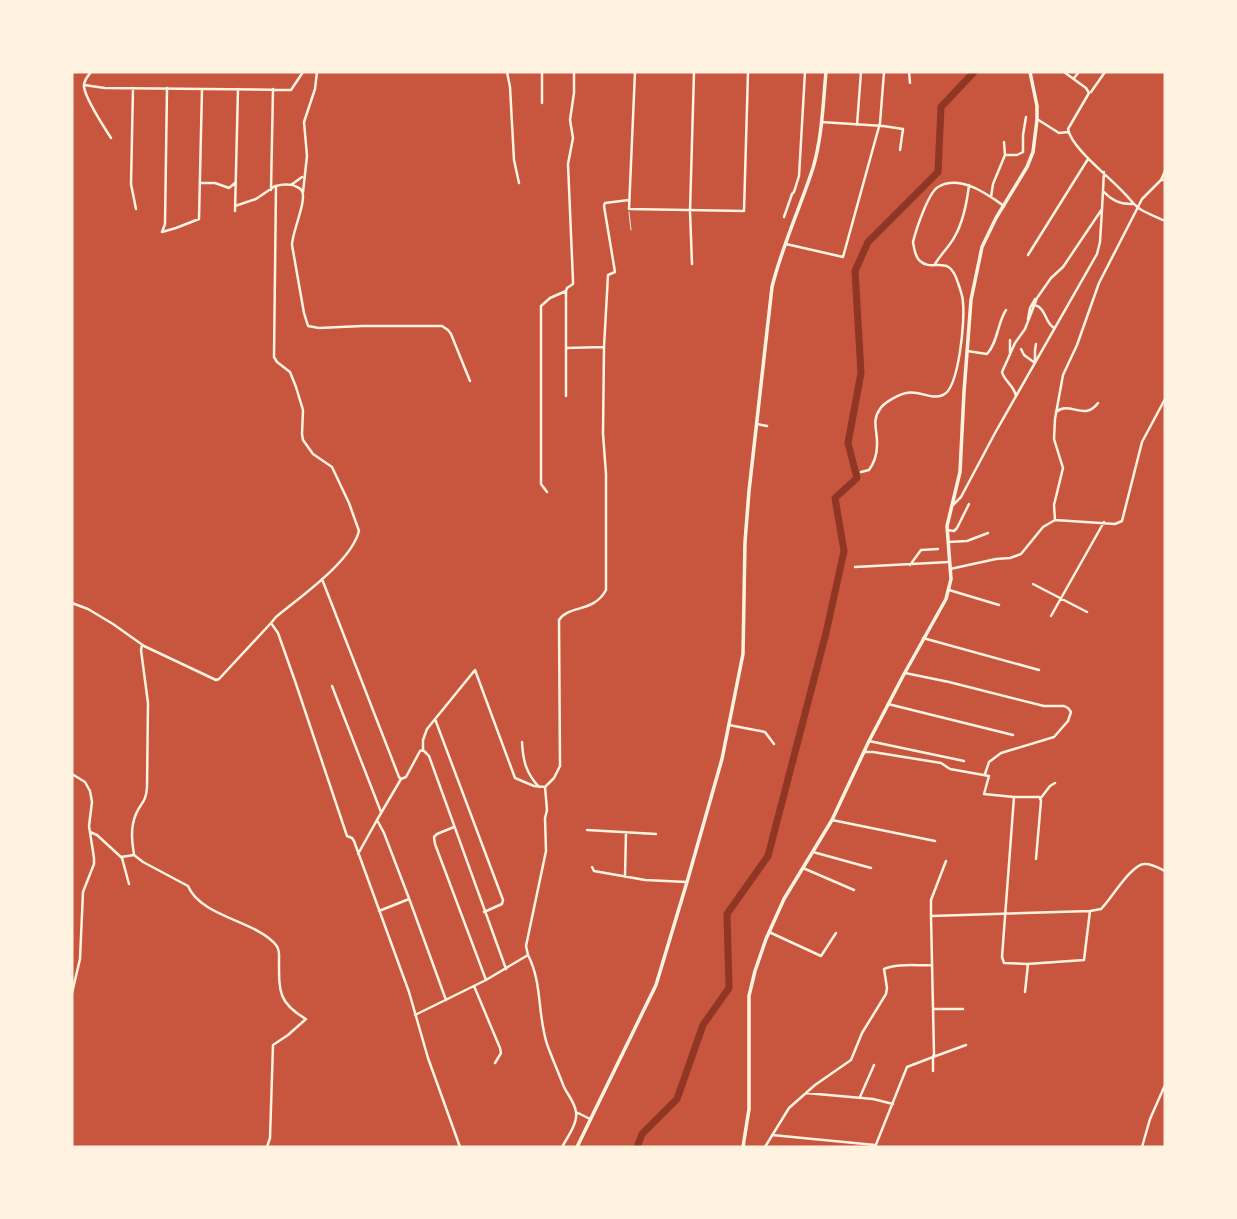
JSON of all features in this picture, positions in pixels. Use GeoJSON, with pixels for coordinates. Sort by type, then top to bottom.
{"type":"FeatureCollection","features":[{"type":"Feature","properties":{"kind":"street"},"geometry":{"type":"LineString","coordinates":[[84,86],[91,72]]}},
{"type":"Feature","properties":{"kind":"street"},"geometry":{"type":"LineString","coordinates":[[84,86],[291,90],[303,72]]}},
{"type":"Feature","properties":{"kind":"street"},"geometry":{"type":"LineString","coordinates":[[317,72],[315,89],[304,122],[307,156],[300,209],[292,235],[303,313],[308,326],[442,326],[451,334],[470,382]]}},
{"type":"Feature","properties":{"kind":"street"},"geometry":{"type":"LineString","coordinates":[[507,72],[514,160],[519,183]]}},
{"type":"Feature","properties":{"kind":"street"},"geometry":{"type":"LineString","coordinates":[[542,72],[542,103]]}},
{"type":"Feature","properties":{"kind":"street"},"geometry":{"type":"LineString","coordinates":[[547,492],[541,484],[541,306],[573,284],[568,164],[573,138],[570,120],[574,72]]}},
{"type":"Feature","properties":{"kind":"street"},"geometry":{"type":"LineString","coordinates":[[635,72],[629,209],[690,211],[744,211],[748,72]]}},
{"type":"Feature","properties":{"kind":"street"},"geometry":{"type":"LineString","coordinates":[[692,264],[690,211],[694,72]]}},
{"type":"Feature","properties":{"kind":"street"},"geometry":{"type":"LineString","coordinates":[[784,217],[799,176],[805,72]]}},
{"type":"Feature","properties":{"kind":"street"},"geometry":{"type":"LineString","coordinates":[[577,1147],[656,985],[722,759],[743,654],[745,542],[749,491],[762,408],[772,287],[778,262],[814,166],[826,72]]}},
{"type":"Feature","properties":{"kind":"street"},"geometry":{"type":"LineString","coordinates":[[857,125],[861,72]]}},
{"type":"Feature","properties":{"kind":"street"},"geometry":{"type":"LineString","coordinates":[[785,244],[843,257],[879,126],[884,72]]}},
{"type":"Feature","properties":{"kind":"street"},"geometry":{"type":"LineString","coordinates":[[909,72],[910,83]]}},
{"type":"Feature","properties":{"kind":"street"},"geometry":{"type":"LineString","coordinates":[[743,1147],[749,1109],[749,996],[769,932],[784,899],[832,820],[869,741],[949,590],[951,579],[947,530],[960,472],[971,300],[982,247],[1030,160],[1036,134],[1037,106],[1030,72]]}},
{"type":"Feature","properties":{"kind":"street"},"geometry":{"type":"LineString","coordinates":[[1063,72],[1089,91],[1089,95]]}},
{"type":"Feature","properties":{"kind":"street"},"geometry":{"type":"LineString","coordinates":[[1074,78],[1079,72]]}},
{"type":"Feature","properties":{"kind":"street"},"geometry":{"type":"LineString","coordinates":[[1068,132],[1105,72]]}},
{"type":"Feature","properties":{"kind":"street"},"geometry":{"type":"LineString","coordinates":[[84,86],[111,138]]}},
{"type":"Feature","properties":{"kind":"street"},"geometry":{"type":"LineString","coordinates":[[133,88],[131,184],[136,209]]}},
{"type":"Feature","properties":{"kind":"street"},"geometry":{"type":"LineString","coordinates":[[167,88],[165,223],[162,232],[199,219],[202,89]]}},
{"type":"Feature","properties":{"kind":"street"},"geometry":{"type":"LineString","coordinates":[[238,89],[235,208],[250,203],[276,186],[284,184],[299,188],[303,192]]}},
{"type":"Feature","properties":{"kind":"street"},"geometry":{"type":"LineString","coordinates":[[271,190],[273,89]]}},
{"type":"Feature","properties":{"kind":"street"},"geometry":{"type":"LineString","coordinates":[[1005,155],[1023,152],[1026,117]]}},
{"type":"Feature","properties":{"kind":"street"},"geometry":{"type":"LineString","coordinates":[[1037,119],[1059,134],[1068,132]]}},
{"type":"Feature","properties":{"kind":"street"},"geometry":{"type":"LineString","coordinates":[[821,122],[903,129],[900,150]]}},
{"type":"Feature","properties":{"kind":"street"},"geometry":{"type":"LineString","coordinates":[[1068,132],[1088,159],[1134,204],[1165,221]]}},
{"type":"Feature","properties":{"kind":"street"},"geometry":{"type":"LineString","coordinates":[[991,197],[993,184],[1005,155],[1004,142]]}},
{"type":"Feature","properties":{"kind":"street"},"geometry":{"type":"LineString","coordinates":[[1028,255],[1088,159]]}},
{"type":"Feature","properties":{"kind":"street"},"geometry":{"type":"LineString","coordinates":[[1055,520],[1055,499],[1063,468],[1054,439],[1063,375],[1077,345],[1093,298],[1142,199],[1163,180],[1165,171]]}},
{"type":"Feature","properties":{"kind":"street"},"geometry":{"type":"LineString","coordinates":[[953,505],[965,490],[1097,254],[1104,172]]}},
{"type":"Feature","properties":{"kind":"street"},"geometry":{"type":"LineString","coordinates":[[290,185],[304,175]]}},
{"type":"Feature","properties":{"kind":"street"},"geometry":{"type":"LineString","coordinates":[[200,183],[215,183],[229,188],[236,181]]}},
{"type":"Feature","properties":{"kind":"street"},"geometry":{"type":"LineString","coordinates":[[861,472],[872,467],[878,444],[874,423],[882,406],[903,392],[914,391],[937,396],[947,394],[957,372],[963,302],[955,273],[946,266],[919,261],[913,242],[928,202],[939,186],[959,183],[969,185],[1004,206]]}},
{"type":"Feature","properties":{"kind":"street"},"geometry":{"type":"LineString","coordinates":[[935,265],[959,228],[969,185]]}},
{"type":"Feature","properties":{"kind":"street"},"geometry":{"type":"LineString","coordinates":[[72,603],[88,609],[164,657],[215,680],[219,679],[276,617],[322,579],[348,553],[359,535],[359,527],[332,467],[307,447],[302,434],[303,410],[293,379],[290,372],[275,360],[276,186]]}},
{"type":"Feature","properties":{"kind":"street"},"geometry":{"type":"LineString","coordinates":[[1103,191],[1117,202],[1134,204]]}},
{"type":"Feature","properties":{"kind":"street"},"geometry":{"type":"LineString","coordinates":[[358,853],[401,779],[423,750],[424,734],[475,670],[515,778],[545,787],[560,766],[560,617],[598,600],[604,593],[606,579],[604,347],[608,275],[615,272],[604,206],[605,203],[629,200]]}},
{"type":"Feature","properties":{"kind":"street"},"geometry":{"type":"LineString","coordinates":[[1028,322],[1030,308],[1051,278],[1063,267],[1102,209]]}},
{"type":"Feature","properties":{"kind":"street"},"geometry":{"type":"LineString","coordinates":[[566,291],[566,396]]}},
{"type":"Feature","properties":{"kind":"street"},"geometry":{"type":"LineString","coordinates":[[1016,396],[1012,385],[1002,374],[1037,298]]}},
{"type":"Feature","properties":{"kind":"street"},"geometry":{"type":"LineString","coordinates":[[1035,305],[1046,314],[1048,323],[1055,329]]}},
{"type":"Feature","properties":{"kind":"street"},"geometry":{"type":"LineString","coordinates":[[967,351],[987,354],[991,350],[1006,310]]}},
{"type":"Feature","properties":{"kind":"street"},"geometry":{"type":"LineString","coordinates":[[1009,356],[1010,340]]}},
{"type":"Feature","properties":{"kind":"street"},"geometry":{"type":"LineString","coordinates":[[1035,363],[1036,344]]}},
{"type":"Feature","properties":{"kind":"street"},"geometry":{"type":"LineString","coordinates":[[566,348],[604,347]]}},
{"type":"Feature","properties":{"kind":"street"},"geometry":{"type":"LineString","coordinates":[[1021,349],[1024,355],[1035,363]]}},
{"type":"Feature","properties":{"kind":"street"},"geometry":{"type":"LineString","coordinates":[[950,569],[1021,554],[1043,527],[1055,520],[1115,524],[1122,522],[1142,442],[1165,399]]}},
{"type":"Feature","properties":{"kind":"street"},"geometry":{"type":"LineString","coordinates":[[1056,412],[1064,407],[1088,411],[1098,403]]}},
{"type":"Feature","properties":{"kind":"street"},"geometry":{"type":"LineString","coordinates":[[758,424],[767,426]]}},
{"type":"Feature","properties":{"kind":"street"},"geometry":{"type":"LineString","coordinates":[[947,530],[954,531],[957,528],[969,503]]}},
{"type":"Feature","properties":{"kind":"street"},"geometry":{"type":"LineString","coordinates":[[1051,616],[1104,522]]}},
{"type":"Feature","properties":{"kind":"street"},"geometry":{"type":"LineString","coordinates":[[948,542],[967,541],[988,533]]}},
{"type":"Feature","properties":{"kind":"street"},"geometry":{"type":"LineString","coordinates":[[910,565],[921,550],[938,549]]}},
{"type":"Feature","properties":{"kind":"street"},"geometry":{"type":"LineString","coordinates":[[855,566],[950,562]]}},
{"type":"Feature","properties":{"kind":"street"},"geometry":{"type":"LineString","coordinates":[[322,579],[401,779]]}},
{"type":"Feature","properties":{"kind":"street"},"geometry":{"type":"LineString","coordinates":[[1033,584],[1087,612]]}},
{"type":"Feature","properties":{"kind":"street"},"geometry":{"type":"LineString","coordinates":[[949,590],[999,605]]}},
{"type":"Feature","properties":{"kind":"street"},"geometry":{"type":"LineString","coordinates":[[271,623],[278,632],[347,836],[354,841],[460,1147]]}},
{"type":"Feature","properties":{"kind":"street"},"geometry":{"type":"LineString","coordinates":[[923,638],[1039,670]]}},
{"type":"Feature","properties":{"kind":"street"},"geometry":{"type":"LineString","coordinates":[[142,645],[148,703],[147,788],[145,801],[137,811],[133,826],[131,838],[134,855],[188,886],[189,891],[204,904],[225,917],[264,934],[279,948],[279,975],[284,999],[288,1007],[306,1019],[273,1045],[270,1138],[267,1147]]}},
{"type":"Feature","properties":{"kind":"street"},"geometry":{"type":"LineString","coordinates":[[905,673],[1044,706],[1068,708],[1071,712],[1068,721],[1055,737],[1001,753],[989,762],[984,775]]}},
{"type":"Feature","properties":{"kind":"street"},"geometry":{"type":"LineString","coordinates":[[332,686],[381,812]]}},
{"type":"Feature","properties":{"kind":"street"},"geometry":{"type":"LineString","coordinates":[[888,704],[1013,735]]}},
{"type":"Feature","properties":{"kind":"street"},"geometry":{"type":"LineString","coordinates":[[435,719],[503,900],[502,904],[484,912]]}},
{"type":"Feature","properties":{"kind":"street"},"geometry":{"type":"LineString","coordinates":[[729,725],[765,732],[775,744]]}},
{"type":"Feature","properties":{"kind":"street"},"geometry":{"type":"LineString","coordinates":[[869,741],[964,761]]}},
{"type":"Feature","properties":{"kind":"street"},"geometry":{"type":"LineString","coordinates":[[522,742],[524,765],[539,787]]}},
{"type":"Feature","properties":{"kind":"street"},"geometry":{"type":"LineString","coordinates":[[423,750],[429,756],[506,969]]}},
{"type":"Feature","properties":{"kind":"street"},"geometry":{"type":"LineString","coordinates":[[864,752],[929,761],[944,764],[950,769],[989,776],[984,794],[1040,799]]}},
{"type":"Feature","properties":{"kind":"street"},"geometry":{"type":"LineString","coordinates":[[929,761],[940,756]]}},
{"type":"Feature","properties":{"kind":"street"},"geometry":{"type":"LineString","coordinates":[[72,775],[85,782],[90,791],[92,802],[89,826],[94,858],[83,892],[80,959],[72,992]]}},
{"type":"Feature","properties":{"kind":"street"},"geometry":{"type":"LineString","coordinates":[[1036,859],[1040,799],[1055,783]]}},
{"type":"Feature","properties":{"kind":"street"},"geometry":{"type":"LineString","coordinates":[[545,787],[546,851],[526,946],[539,990],[544,1034],[576,1112],[576,1118],[562,1147]]}},
{"type":"Feature","properties":{"kind":"street"},"geometry":{"type":"LineString","coordinates":[[1014,797],[1002,957],[1004,963],[1084,960],[1090,911]]}},
{"type":"Feature","properties":{"kind":"street"},"geometry":{"type":"LineString","coordinates":[[377,820],[447,1001]]}},
{"type":"Feature","properties":{"kind":"street"},"geometry":{"type":"LineString","coordinates":[[832,820],[935,841]]}},
{"type":"Feature","properties":{"kind":"street"},"geometry":{"type":"LineString","coordinates":[[455,827],[437,834],[434,837],[435,844],[486,980]]}},
{"type":"Feature","properties":{"kind":"street"},"geometry":{"type":"LineString","coordinates":[[587,830],[656,834]]}},
{"type":"Feature","properties":{"kind":"street"},"geometry":{"type":"LineString","coordinates":[[90,832],[121,857],[129,884]]}},
{"type":"Feature","properties":{"kind":"street"},"geometry":{"type":"LineString","coordinates":[[625,877],[626,832]]}},
{"type":"Feature","properties":{"kind":"street"},"geometry":{"type":"LineString","coordinates":[[813,852],[871,868]]}},
{"type":"Feature","properties":{"kind":"street"},"geometry":{"type":"LineString","coordinates":[[121,857],[134,855]]}},
{"type":"Feature","properties":{"kind":"street"},"geometry":{"type":"LineString","coordinates":[[933,1071],[931,900],[946,861]]}},
{"type":"Feature","properties":{"kind":"street"},"geometry":{"type":"LineString","coordinates":[[931,916],[1101,909],[1139,865],[1151,865],[1165,871]]}},
{"type":"Feature","properties":{"kind":"street"},"geometry":{"type":"LineString","coordinates":[[593,867],[594,871],[625,877],[687,882]]}},
{"type":"Feature","properties":{"kind":"street"},"geometry":{"type":"LineString","coordinates":[[803,869],[854,890]]}},
{"type":"Feature","properties":{"kind":"street"},"geometry":{"type":"LineString","coordinates":[[379,911],[409,898]]}},
{"type":"Feature","properties":{"kind":"street"},"geometry":{"type":"LineString","coordinates":[[769,932],[821,956],[836,933]]}},
{"type":"Feature","properties":{"kind":"street"},"geometry":{"type":"LineString","coordinates":[[415,1015],[447,1001],[528,956]]}},
{"type":"Feature","properties":{"kind":"street"},"geometry":{"type":"LineString","coordinates":[[1025,992],[1028,964]]}},
{"type":"Feature","properties":{"kind":"street"},"geometry":{"type":"LineString","coordinates":[[765,1147],[789,1108],[854,1055],[862,1032],[886,994],[884,969],[932,965]]}},
{"type":"Feature","properties":{"kind":"street"},"geometry":{"type":"LineString","coordinates":[[474,986],[500,1048],[495,1063]]}},
{"type":"Feature","properties":{"kind":"street"},"geometry":{"type":"LineString","coordinates":[[933,1009],[963,1009]]}},
{"type":"Feature","properties":{"kind":"street"},"geometry":{"type":"LineString","coordinates":[[772,1135],[875,1146],[907,1067],[966,1045]]}},
{"type":"Feature","properties":{"kind":"street"},"geometry":{"type":"LineString","coordinates":[[860,1097],[874,1065]]}},
{"type":"Feature","properties":{"kind":"street"},"geometry":{"type":"LineString","coordinates":[[1142,1147],[1150,1119],[1165,1085]]}},
{"type":"Feature","properties":{"kind":"street"},"geometry":{"type":"LineString","coordinates":[[806,1093],[860,1097],[893,1104]]}},
{"type":"Feature","properties":{"kind":"street"},"geometry":{"type":"LineString","coordinates":[[576,1112],[590,1119]]}},
{"type":"Feature","properties":{"kind":"lane"},"geometry":{"type":"LineString","coordinates":[[629,209],[631,230]]}},
{"type":"Feature","properties":{"kind":"waterway"},"geometry":{"type":"LineString","coordinates":[[637,1147],[642,1134],[677,1099],[703,1025],[729,988],[727,914],[768,856],[826,633],[844,551],[835,498],[857,478],[848,443],[861,373],[855,271],[868,242],[938,172],[941,107],[974,72]]}}]}
